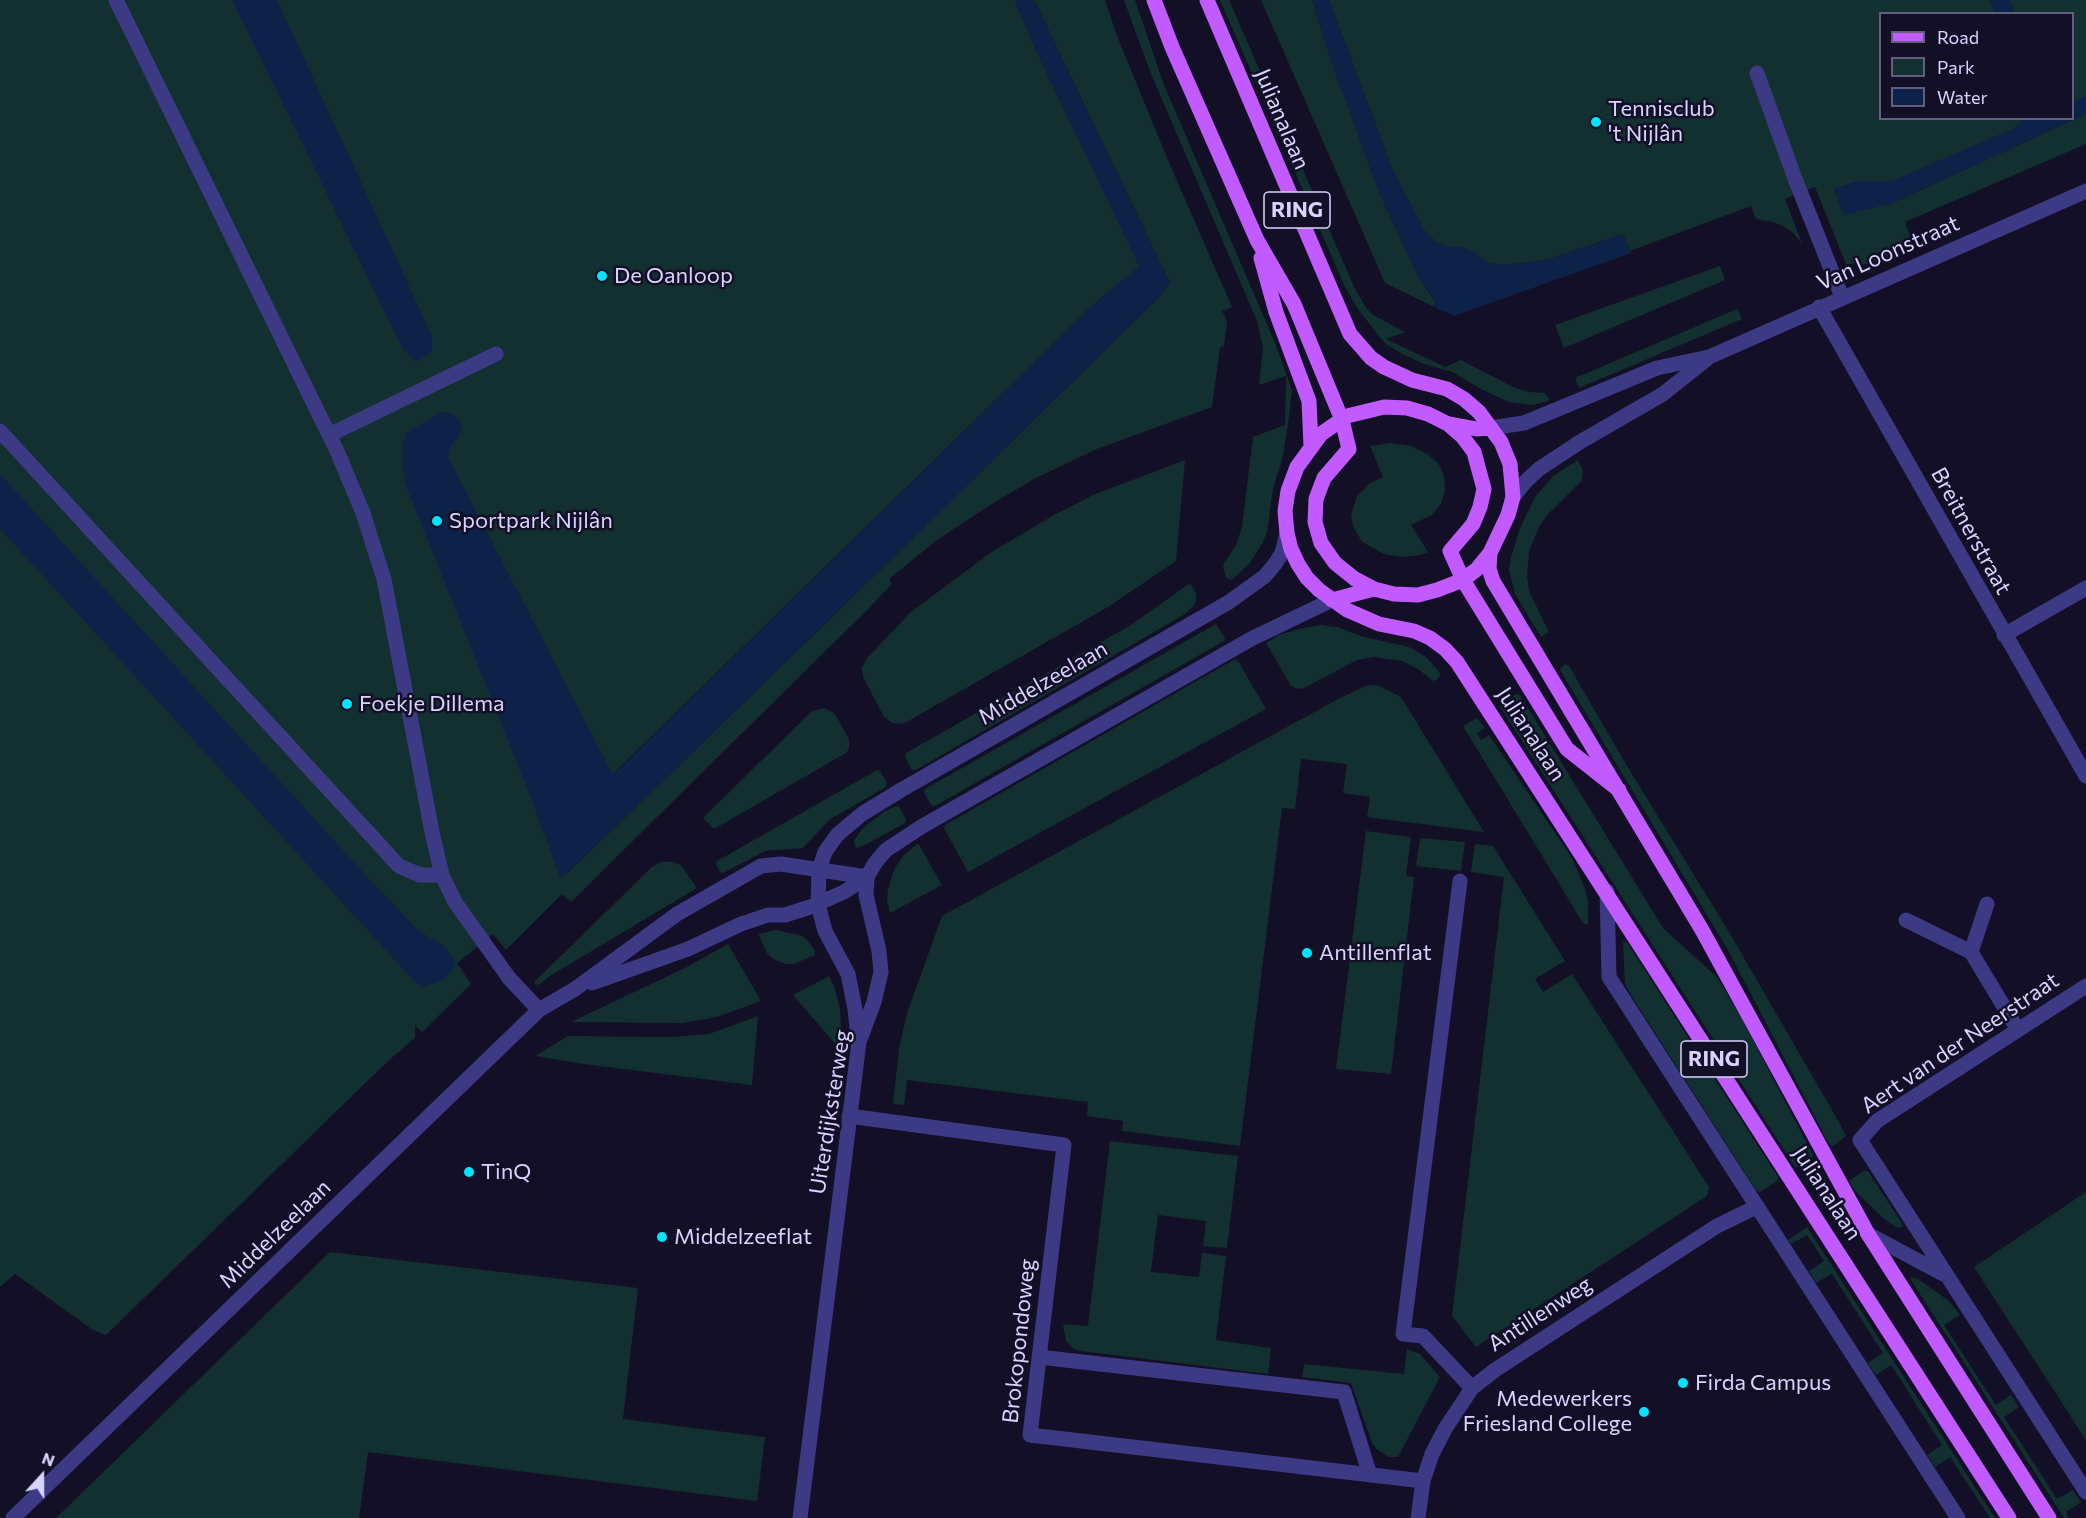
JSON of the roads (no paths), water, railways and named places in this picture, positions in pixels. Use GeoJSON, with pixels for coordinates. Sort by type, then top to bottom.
{"type":"FeatureCollection","features":[{"type":"Feature","properties":{"kind":"main road","name":"RING"},"geometry":{"type":"LineString","coordinates":[[1154,0],[1172,47],[1257,240],[1294,304],[1342,420],[1349,449],[1324,478],[1316,499],[1315,522],[1321,543],[1335,563],[1355,579],[1374,589],[1394,594],[1418,595],[1463,580],[1490,554],[1508,515],[1513,497],[1510,464],[1501,442],[1491,428],[1477,429],[1448,424]]}},
{"type":"Feature","properties":{"kind":"main road","name":"Julianalaan"},"geometry":{"type":"LineString","coordinates":[[1207,0],[1350,334],[1384,367],[1412,380],[1447,389],[1464,399],[1479,412],[1491,428]]}},
{"type":"Feature","properties":{"kind":"main road","name":"RING"},"geometry":{"type":"LineString","coordinates":[[1257,240],[1276,312],[1309,401],[1311,447]]}},
{"type":"Feature","properties":{"kind":"main road","name":"RING"},"geometry":{"type":"LineString","coordinates":[[1374,589],[1332,600],[1307,578],[1291,549],[1285,511],[1288,491],[1297,467],[1321,434],[1342,420],[1364,411],[1384,407],[1407,408],[1428,414],[1448,424],[1462,436],[1474,452],[1484,489],[1480,507],[1473,524],[1450,551],[1463,580]]}},
{"type":"Feature","properties":{"kind":"main road","name":"Julianalaan"},"geometry":{"type":"LineString","coordinates":[[1490,554],[1489,569],[1492,581],[1702,930],[1868,1234],[2049,1518]]}},
{"type":"Feature","properties":{"kind":"main road","name":"Julianalaan"},"geometry":{"type":"LineString","coordinates":[[1463,580],[1568,749],[1619,790]]}},
{"type":"Feature","properties":{"kind":"main road","name":"Julianalaan"},"geometry":{"type":"LineString","coordinates":[[1332,600],[1362,618],[1414,631],[1430,638],[1456,662],[2009,1518]]}},
{"type":"Feature","properties":{"kind":"street"},"geometry":{"type":"LineString","coordinates":[[116,0],[329,435],[363,513],[384,579],[442,875],[455,902],[508,978],[539,1010]]}},
{"type":"Feature","properties":{"kind":"street"},"geometry":{"type":"LineString","coordinates":[[1756,73],[1842,297]]}},
{"type":"Feature","properties":{"kind":"street","name":"Van Loonstraat"},"geometry":{"type":"LineString","coordinates":[[1491,428],[1524,423],[1657,368],[1709,357],[2086,191]]}},
{"type":"Feature","properties":{"kind":"street","name":"Breitnerstraat"},"geometry":{"type":"LineString","coordinates":[[1819,307],[2086,776]]}},
{"type":"Feature","properties":{"kind":"street"},"geometry":{"type":"LineString","coordinates":[[329,435],[496,354]]}},
{"type":"Feature","properties":{"kind":"street","name":"Van Loonstraat"},"geometry":{"type":"LineString","coordinates":[[1513,497],[1539,469],[1580,442],[1663,394],[1709,357]]}},
{"type":"Feature","properties":{"kind":"street"},"geometry":{"type":"LineString","coordinates":[[0,431],[399,866],[420,874],[442,875]]}},
{"type":"Feature","properties":{"kind":"street","name":"Middelzeelaan"},"geometry":{"type":"LineString","coordinates":[[859,1042],[848,974],[825,931],[818,904],[819,870],[825,852],[837,835],[862,814],[1229,602],[1265,576],[1282,552],[1287,533]]}},
{"type":"Feature","properties":{"kind":"street"},"geometry":{"type":"LineString","coordinates":[[2004,635],[2086,588]]}},
{"type":"Feature","properties":{"kind":"street","name":"Middelzeelaan"},"geometry":{"type":"LineString","coordinates":[[866,895],[867,878],[875,863],[886,850],[921,826],[1251,639],[1332,600]]}},
{"type":"Feature","properties":{"kind":"street","name":"Middelzeelaan"},"geometry":{"type":"LineString","coordinates":[[13,1518],[539,1010],[574,990],[677,914],[760,866],[781,864],[867,878]]}},
{"type":"Feature","properties":{"kind":"street","name":"Middelzeelaan"},"geometry":{"type":"LineString","coordinates":[[574,990],[688,949],[741,924],[768,915],[785,915],[818,904],[867,878]]}},
{"type":"Feature","properties":{"kind":"street"},"geometry":{"type":"LineString","coordinates":[[1460,881],[1403,1334],[1423,1336],[1472,1388]]}},
{"type":"Feature","properties":{"kind":"street"},"geometry":{"type":"LineString","coordinates":[[1606,891],[1609,977],[1958,1518]]}},
{"type":"Feature","properties":{"kind":"street","name":"Uiterdijksterweg"},"geometry":{"type":"LineString","coordinates":[[800,1518],[859,1042],[874,1002],[881,972],[879,951],[866,895]]}},
{"type":"Feature","properties":{"kind":"street"},"geometry":{"type":"LineString","coordinates":[[1971,952],[1987,904]]}},
{"type":"Feature","properties":{"kind":"street"},"geometry":{"type":"LineString","coordinates":[[1906,920],[1971,952],[2018,1030]]}},
{"type":"Feature","properties":{"kind":"street","name":"Aert van der Neerstraat"},"geometry":{"type":"LineString","coordinates":[[1860,1140],[1877,1121],[2086,986]]}},
{"type":"Feature","properties":{"kind":"street","name":"Brokopondoweg"},"geometry":{"type":"LineString","coordinates":[[849,1116],[1064,1145],[1030,1436],[1423,1481]]}},
{"type":"Feature","properties":{"kind":"street","name":"Julianalaan"},"geometry":{"type":"LineString","coordinates":[[1860,1140],[2086,1492]]}},
{"type":"Feature","properties":{"kind":"street","name":"Antillenweg"},"geometry":{"type":"LineString","coordinates":[[1418,1518],[1423,1481],[1432,1454],[1445,1429],[1472,1388],[1717,1226],[1756,1207]]}},
{"type":"Feature","properties":{"kind":"street","name":"Julianalaan"},"geometry":{"type":"LineString","coordinates":[[1868,1234],[1946,1275]]}},
{"type":"Feature","properties":{"kind":"street"},"geometry":{"type":"LineString","coordinates":[[1039,1357],[1344,1392],[1370,1475]]}},
{"type":"Feature","properties":{"kind":"water"},"geometry":{"type":"Polygon","coordinates":[[[232,0],[277,0],[432,336],[432,352],[416,362],[403,349],[232,0]]]}},
{"type":"Feature","properties":{"kind":"water"},"geometry":{"type":"Polygon","coordinates":[[[1015,0],[1034,0],[1170,283],[1160,296],[905,546],[632,811],[566,874],[560,877],[526,785],[404,481],[402,447],[406,433],[441,412],[454,414],[463,426],[458,438],[451,445],[448,457],[613,775],[1094,304],[1139,266],[1034,46],[1015,0]]]}},
{"type":"Feature","properties":{"kind":"water"},"geometry":{"type":"Polygon","coordinates":[[[1312,0],[1329,0],[1393,171],[1424,230],[1437,243],[1449,247],[1461,247],[1475,253],[1488,263],[1504,265],[1547,260],[1623,234],[1631,253],[1454,316],[1434,307],[1435,300],[1418,276],[1380,194],[1336,74],[1312,0]]]}},
{"type":"Feature","properties":{"kind":"water"},"geometry":{"type":"Polygon","coordinates":[[[1990,0],[2010,0],[2015,12],[1995,12],[1990,0]]]}},
{"type":"Feature","properties":{"kind":"water"},"geometry":{"type":"Polygon","coordinates":[[[2086,97],[2086,114],[2074,120],[2074,103],[2086,97]]]}},
{"type":"Feature","properties":{"kind":"water"},"geometry":{"type":"Polygon","coordinates":[[[2022,120],[2073,120],[1892,203],[1844,215],[1834,189],[1859,181],[1892,181],[2013,129],[2022,120]]]}},
{"type":"Feature","properties":{"kind":"water"},"geometry":{"type":"Polygon","coordinates":[[[0,474],[372,882],[419,931],[444,946],[457,964],[445,979],[424,987],[414,981],[0,529],[0,474]]]}},
{"type":"Feature","properties":{"kind":"place","name":"Tennisclub 't Nijlân"},"geometry":{"type":"Point","coordinates":[1596,122]}},
{"type":"Feature","properties":{"kind":"place","name":"De Oanloop"},"geometry":{"type":"Point","coordinates":[602,276]}},
{"type":"Feature","properties":{"kind":"place","name":"Sportpark Nijlân"},"geometry":{"type":"Point","coordinates":[437,521]}},
{"type":"Feature","properties":{"kind":"place","name":"Foekje Dillema"},"geometry":{"type":"Point","coordinates":[347,704]}},
{"type":"Feature","properties":{"kind":"place","name":"Antillenflat"},"geometry":{"type":"Point","coordinates":[1307,953]}},
{"type":"Feature","properties":{"kind":"place","name":"TinQ"},"geometry":{"type":"Point","coordinates":[469,1172]}},
{"type":"Feature","properties":{"kind":"place","name":"Middelzeeflat"},"geometry":{"type":"Point","coordinates":[662,1237]}},
{"type":"Feature","properties":{"kind":"place","name":"Firda Campus"},"geometry":{"type":"Point","coordinates":[1683,1383]}},
{"type":"Feature","properties":{"kind":"place","name":"Medewerkers Friesland College"},"geometry":{"type":"Point","coordinates":[1644,1412]}}]}
